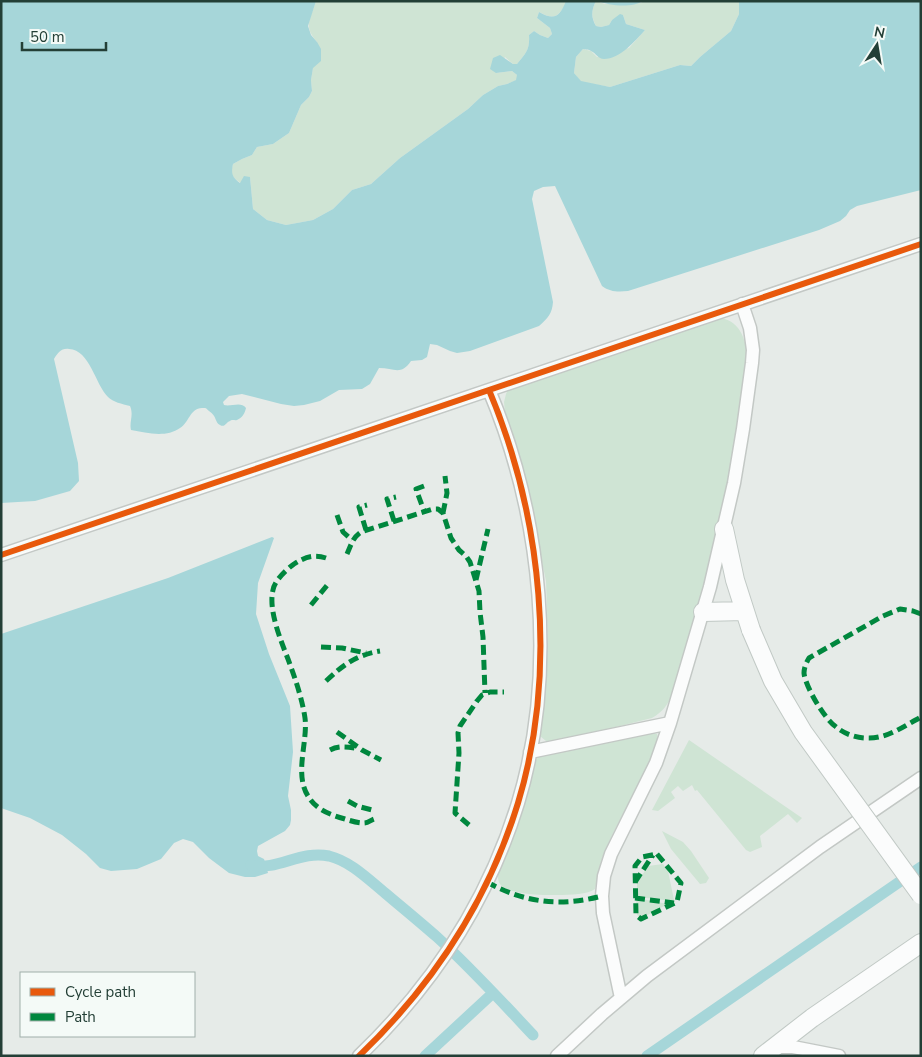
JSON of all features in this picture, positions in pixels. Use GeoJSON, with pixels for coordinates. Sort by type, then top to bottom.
{"type":"FeatureCollection","features":[{"type":"Feature","properties":{"kind":"main road"},"geometry":{"type":"LineString","coordinates":[[724,529],[744,611],[773,681],[803,732],[921,895]]}},
{"type":"Feature","properties":{"kind":"main road"},"geometry":{"type":"LineString","coordinates":[[703,612],[744,611]]}},
{"type":"Feature","properties":{"kind":"main road"},"geometry":{"type":"LineString","coordinates":[[769,1051],[812,1018],[921,943]]}},
{"type":"Feature","properties":{"kind":"street"},"geometry":{"type":"LineString","coordinates":[[1,555],[921,244]]}},
{"type":"Feature","properties":{"kind":"street"},"geometry":{"type":"LineString","coordinates":[[621,998],[603,913],[604,876],[611,854],[656,763],[670,723],[703,612],[724,529],[734,483],[752,363],[753,350],[750,328],[742,304]]}},
{"type":"Feature","properties":{"kind":"street"},"geometry":{"type":"LineString","coordinates":[[359,1056],[398,1016],[417,993],[458,936],[483,890],[499,855],[518,804],[526,774],[538,697],[540,664],[536,567],[525,502],[507,440],[489,390]]}},
{"type":"Feature","properties":{"kind":"street"},"geometry":{"type":"LineString","coordinates":[[530,752],[670,723]]}},
{"type":"Feature","properties":{"kind":"street"},"geometry":{"type":"LineString","coordinates":[[557,1056],[647,976],[820,847],[921,778]]}},
{"type":"Feature","properties":{"kind":"street"},"geometry":{"type":"LineString","coordinates":[[769,1051],[793,1047],[839,1056]]}},
{"type":"Feature","properties":{"kind":"green space"},"geometry":{"type":"Polygon","coordinates":[[[316,1],[567,2],[556,16],[549,16],[539,12],[537,18],[550,28],[552,34],[548,38],[534,31],[529,35],[527,51],[517,64],[513,64],[505,57],[496,73],[512,71],[517,75],[517,80],[498,86],[483,95],[468,109],[400,158],[371,184],[352,190],[333,209],[313,220],[286,225],[267,220],[253,209],[250,177],[241,183],[233,177],[232,171],[233,164],[252,155],[257,147],[273,144],[289,133],[301,105],[312,91],[311,80],[317,42],[310,32],[309,23],[316,1]]]}},
{"type":"Feature","properties":{"kind":"green space"},"geometry":{"type":"Polygon","coordinates":[[[596,1],[605,4],[641,3],[643,1],[739,1],[739,14],[731,31],[691,66],[680,65],[610,87],[581,82],[574,73],[576,57],[583,49],[591,51],[597,57],[629,48],[645,30],[626,24],[623,15],[612,20],[609,25],[596,26],[592,14],[596,1]]]}},
{"type":"Feature","properties":{"kind":"green space"},"geometry":{"type":"Polygon","coordinates":[[[721,318],[734,324],[742,334],[748,360],[732,469],[713,552],[673,694],[660,713],[652,718],[552,743],[546,741],[540,736],[540,732],[545,694],[548,640],[546,581],[524,475],[505,413],[504,402],[508,389],[721,318]]]}},
{"type":"Feature","properties":{"kind":"green space"},"geometry":{"type":"Polygon","coordinates":[[[650,732],[657,734],[653,757],[608,844],[600,865],[595,889],[579,894],[536,895],[508,890],[503,887],[498,879],[498,873],[517,829],[532,768],[540,755],[650,732]]]}},
{"type":"Feature","properties":{"kind":"green space"},"geometry":{"type":"Polygon","coordinates":[[[689,740],[802,818],[797,823],[788,814],[760,836],[762,847],[750,852],[746,850],[697,790],[695,791],[692,785],[683,791],[678,786],[671,792],[675,798],[658,811],[652,810],[689,740]]]}},
{"type":"Feature","properties":{"kind":"green space"},"geometry":{"type":"Polygon","coordinates":[[[662,831],[683,842],[691,851],[709,878],[706,883],[700,884],[671,849],[662,831]]]}},
{"type":"Feature","properties":{"kind":"green space"},"geometry":{"type":"Polygon","coordinates":[[[663,864],[668,871],[674,900],[637,897],[637,883],[648,866],[663,864]]]}},
{"type":"Feature","properties":{"kind":"green space"},"geometry":{"type":"Polygon","coordinates":[[[636,898],[668,904],[642,918],[637,915],[636,898]]]}},
{"type":"Feature","properties":{"kind":"water"},"geometry":{"type":"Polygon","coordinates":[[[1,1],[316,1],[308,26],[311,35],[321,49],[321,61],[313,68],[312,91],[309,97],[301,105],[289,133],[273,144],[257,147],[252,155],[233,164],[232,167],[235,179],[240,183],[244,176],[250,177],[253,209],[267,220],[286,225],[313,220],[333,209],[352,190],[371,184],[400,158],[468,109],[483,95],[498,86],[516,80],[517,75],[512,71],[496,73],[490,69],[493,58],[500,55],[513,64],[517,64],[527,51],[529,35],[534,31],[548,38],[552,34],[550,28],[537,18],[539,12],[549,16],[556,16],[562,10],[566,1],[596,1],[592,14],[596,26],[609,25],[620,14],[623,15],[626,24],[645,30],[627,49],[616,56],[602,59],[590,50],[583,49],[576,57],[574,73],[581,81],[610,87],[680,65],[691,66],[731,31],[739,14],[739,1],[921,1],[921,190],[857,206],[850,210],[840,221],[819,230],[628,291],[621,291],[611,290],[602,286],[555,186],[543,187],[534,191],[532,199],[553,302],[549,316],[539,326],[470,351],[457,353],[430,344],[427,357],[422,360],[411,361],[400,370],[379,368],[370,384],[362,389],[339,390],[320,401],[304,405],[281,404],[242,394],[229,396],[223,402],[224,405],[241,405],[246,408],[240,418],[231,420],[223,426],[218,424],[206,408],[202,408],[195,410],[183,426],[169,433],[156,434],[131,430],[132,412],[130,406],[115,402],[108,397],[82,355],[76,351],[64,349],[54,359],[78,463],[79,481],[70,491],[35,501],[1,503],[1,1]]]}},
{"type":"Feature","properties":{"kind":"water"},"geometry":{"type":"Polygon","coordinates":[[[598,1],[643,1],[633,5],[621,6],[598,1]]]}},
{"type":"Feature","properties":{"kind":"water"},"geometry":{"type":"Polygon","coordinates":[[[272,537],[274,538],[258,583],[256,614],[269,654],[290,706],[293,752],[288,796],[291,810],[290,825],[285,831],[258,846],[258,856],[264,859],[268,873],[255,877],[245,877],[229,873],[209,858],[193,842],[183,839],[174,843],[161,859],[137,869],[111,871],[100,868],[62,835],[30,818],[1,808],[1,634],[168,578],[272,537]]]}},
{"type":"Feature","properties":{"kind":"waterway"},"geometry":{"type":"LineString","coordinates":[[251,865],[271,865],[318,855],[337,858],[351,866],[437,937],[533,1035]]}},
{"type":"Feature","properties":{"kind":"waterway"},"geometry":{"type":"LineString","coordinates":[[647,1056],[921,867]]}},
{"type":"Feature","properties":{"kind":"waterway"},"geometry":{"type":"LineString","coordinates":[[425,1056],[493,993]]}},
{"type":"Feature","properties":{"kind":"marked path"},"geometry":{"type":"LineString","coordinates":[[443,513],[447,493],[445,476]]}},
{"type":"Feature","properties":{"kind":"marked path"},"geometry":{"type":"LineString","coordinates":[[424,486],[416,489],[424,511]]}},
{"type":"Feature","properties":{"kind":"marked path"},"geometry":{"type":"LineString","coordinates":[[394,521],[387,499],[396,497]]}},
{"type":"Feature","properties":{"kind":"marked path"},"geometry":{"type":"LineString","coordinates":[[366,530],[359,507],[367,505]]}},
{"type":"Feature","properties":{"kind":"marked path"},"geometry":{"type":"LineString","coordinates":[[347,554],[354,539],[361,532],[433,509],[438,509],[443,513],[451,538],[470,562],[479,591],[485,693]]}},
{"type":"Feature","properties":{"kind":"marked path"},"geometry":{"type":"LineString","coordinates":[[337,515],[343,532],[352,540]]}},
{"type":"Feature","properties":{"kind":"marked path"},"geometry":{"type":"LineString","coordinates":[[476,580],[488,529]]}},
{"type":"Feature","properties":{"kind":"marked path"},"geometry":{"type":"LineString","coordinates":[[326,558],[310,557],[294,564],[278,579],[272,598],[276,625],[298,688],[305,718],[302,778],[311,801],[329,814],[359,823],[365,823],[374,819]]}},
{"type":"Feature","properties":{"kind":"marked path"},"geometry":{"type":"LineString","coordinates":[[311,605],[329,583]]}},
{"type":"Feature","properties":{"kind":"marked path"},"geometry":{"type":"LineString","coordinates":[[921,614],[900,609],[883,616],[809,658],[804,673],[811,693],[826,716],[839,729],[850,735],[874,738],[895,731],[921,717]]}},
{"type":"Feature","properties":{"kind":"marked path"},"geometry":{"type":"LineString","coordinates":[[321,647],[342,648],[366,653]]}},
{"type":"Feature","properties":{"kind":"marked path"},"geometry":{"type":"LineString","coordinates":[[326,681],[350,662],[364,655],[380,651]]}},
{"type":"Feature","properties":{"kind":"marked path"},"geometry":{"type":"LineString","coordinates":[[469,825],[455,813],[459,753],[458,733],[460,726],[482,695],[490,692],[504,692]]}},
{"type":"Feature","properties":{"kind":"marked path"},"geometry":{"type":"LineString","coordinates":[[337,732],[362,750],[381,760]]}},
{"type":"Feature","properties":{"kind":"marked path"},"geometry":{"type":"LineString","coordinates":[[330,750],[341,747],[359,749]]}},
{"type":"Feature","properties":{"kind":"marked path"},"geometry":{"type":"LineString","coordinates":[[348,801],[357,806],[372,810]]}},
{"type":"Feature","properties":{"kind":"marked path"},"geometry":{"type":"LineString","coordinates":[[657,854],[681,883],[677,902],[641,919],[636,915],[635,866],[642,857],[657,854]]}},
{"type":"Feature","properties":{"kind":"marked path"},"geometry":{"type":"LineString","coordinates":[[635,882],[653,855]]}},
{"type":"Feature","properties":{"kind":"marked path"},"geometry":{"type":"LineString","coordinates":[[487,882],[515,895],[543,901],[572,901],[602,896]]}},
{"type":"Feature","properties":{"kind":"marked path"},"geometry":{"type":"LineString","coordinates":[[635,898],[674,903]]}},
{"type":"Feature","properties":{"kind":"cycle path"},"geometry":{"type":"LineString","coordinates":[[1,555],[921,244]]}},
{"type":"Feature","properties":{"kind":"cycle path"},"geometry":{"type":"LineString","coordinates":[[359,1056],[410,1001],[455,940],[474,908],[506,839],[518,803],[530,753],[538,700],[540,648],[538,594],[532,541],[522,489],[507,439],[489,390]]}}]}
